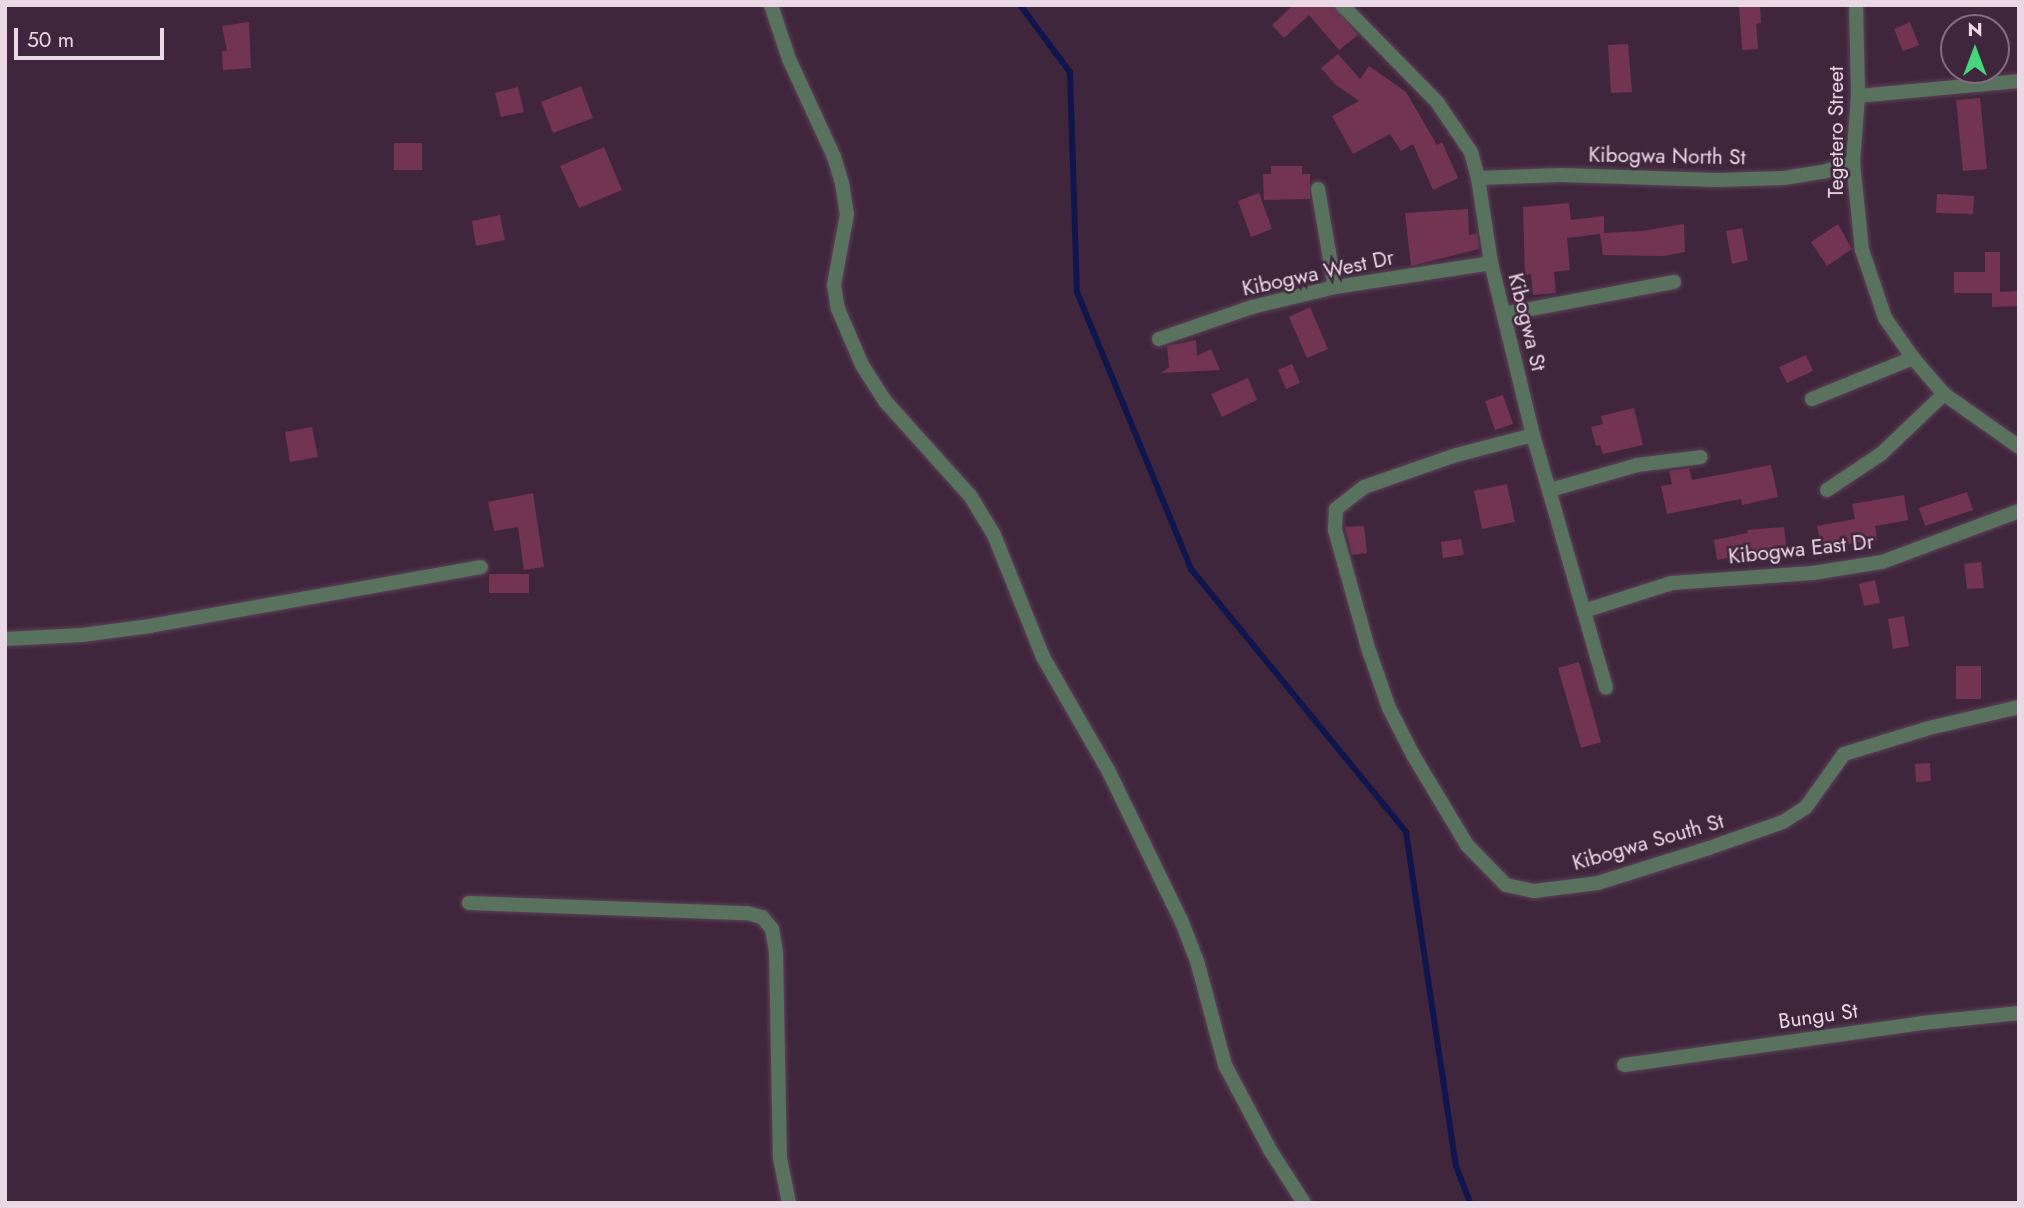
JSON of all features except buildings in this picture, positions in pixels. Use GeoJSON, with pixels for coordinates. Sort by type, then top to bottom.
{"type":"FeatureCollection","features":[{"type":"Feature","properties":{"kind":"street"},"geometry":{"type":"LineString","coordinates":[[771,5],[789,59],[834,157],[842,183],[846,214],[834,285],[838,309],[862,365],[885,401],[971,497],[994,535],[1043,657],[1109,772],[1181,920],[1196,961],[1224,1065],[1276,1160],[1304,1203]]}},
{"type":"Feature","properties":{"kind":"street","name":"Kibogwa St"},"geometry":{"type":"LineString","coordinates":[[1342,5],[1437,102],[1471,152],[1478,178],[1491,262],[1533,435],[1606,688]]}},
{"type":"Feature","properties":{"kind":"street","name":"Tegetero Street"},"geometry":{"type":"LineString","coordinates":[[1856,5],[1858,96],[1853,162],[1862,250],[1885,318],[1913,358],[1944,394],[2019,447]]}},
{"type":"Feature","properties":{"kind":"street"},"geometry":{"type":"LineString","coordinates":[[1858,96],[2019,81]]}},
{"type":"Feature","properties":{"kind":"street","name":"Kibogwa North St"},"geometry":{"type":"LineString","coordinates":[[1478,178],[1561,175],[1717,180],[1784,178],[1823,172],[1853,162]]}},
{"type":"Feature","properties":{"kind":"street"},"geometry":{"type":"LineString","coordinates":[[1318,189],[1335,288]]}},
{"type":"Feature","properties":{"kind":"street","name":"Kibogwa West Dr"},"geometry":{"type":"LineString","coordinates":[[1158,339],[1252,307],[1335,288],[1491,262]]}},
{"type":"Feature","properties":{"kind":"street"},"geometry":{"type":"LineString","coordinates":[[1504,314],[1674,282]]}},
{"type":"Feature","properties":{"kind":"street"},"geometry":{"type":"LineString","coordinates":[[1812,399],[1913,358]]}},
{"type":"Feature","properties":{"kind":"street"},"geometry":{"type":"LineString","coordinates":[[1827,490],[1881,454],[1944,394]]}},
{"type":"Feature","properties":{"kind":"street","name":"Kibogwa South St"},"geometry":{"type":"LineString","coordinates":[[1533,435],[1456,455],[1364,487],[1336,509],[1335,530],[1368,648],[1389,708],[1413,755],[1467,845],[1506,885],[1534,891],[1598,883],[1709,848],[1783,822],[1806,807],[1844,754],[1929,728],[2019,707]]}},
{"type":"Feature","properties":{"kind":"street"},"geometry":{"type":"LineString","coordinates":[[1550,490],[1637,465],[1701,457]]}},
{"type":"Feature","properties":{"kind":"street","name":"Kibogwa East Dr"},"geometry":{"type":"LineString","coordinates":[[1584,611],[1672,583],[1813,573],[1882,562],[2019,511]]}},
{"type":"Feature","properties":{"kind":"street"},"geometry":{"type":"LineString","coordinates":[[5,639],[82,635],[150,626],[481,567]]}},
{"type":"Feature","properties":{"kind":"street"},"geometry":{"type":"LineString","coordinates":[[469,903],[747,913],[762,917],[772,929],[776,952],[779,1158],[789,1203]]}},
{"type":"Feature","properties":{"kind":"street","name":"Bungu St"},"geometry":{"type":"LineString","coordinates":[[1624,1065],[1922,1023],[2019,1013]]}},
{"type":"Feature","properties":{"kind":"waterway"},"geometry":{"type":"LineString","coordinates":[[1020,5],[1070,72],[1077,292],[1191,569],[1406,832],[1456,1166],[1470,1203]]}}]}
